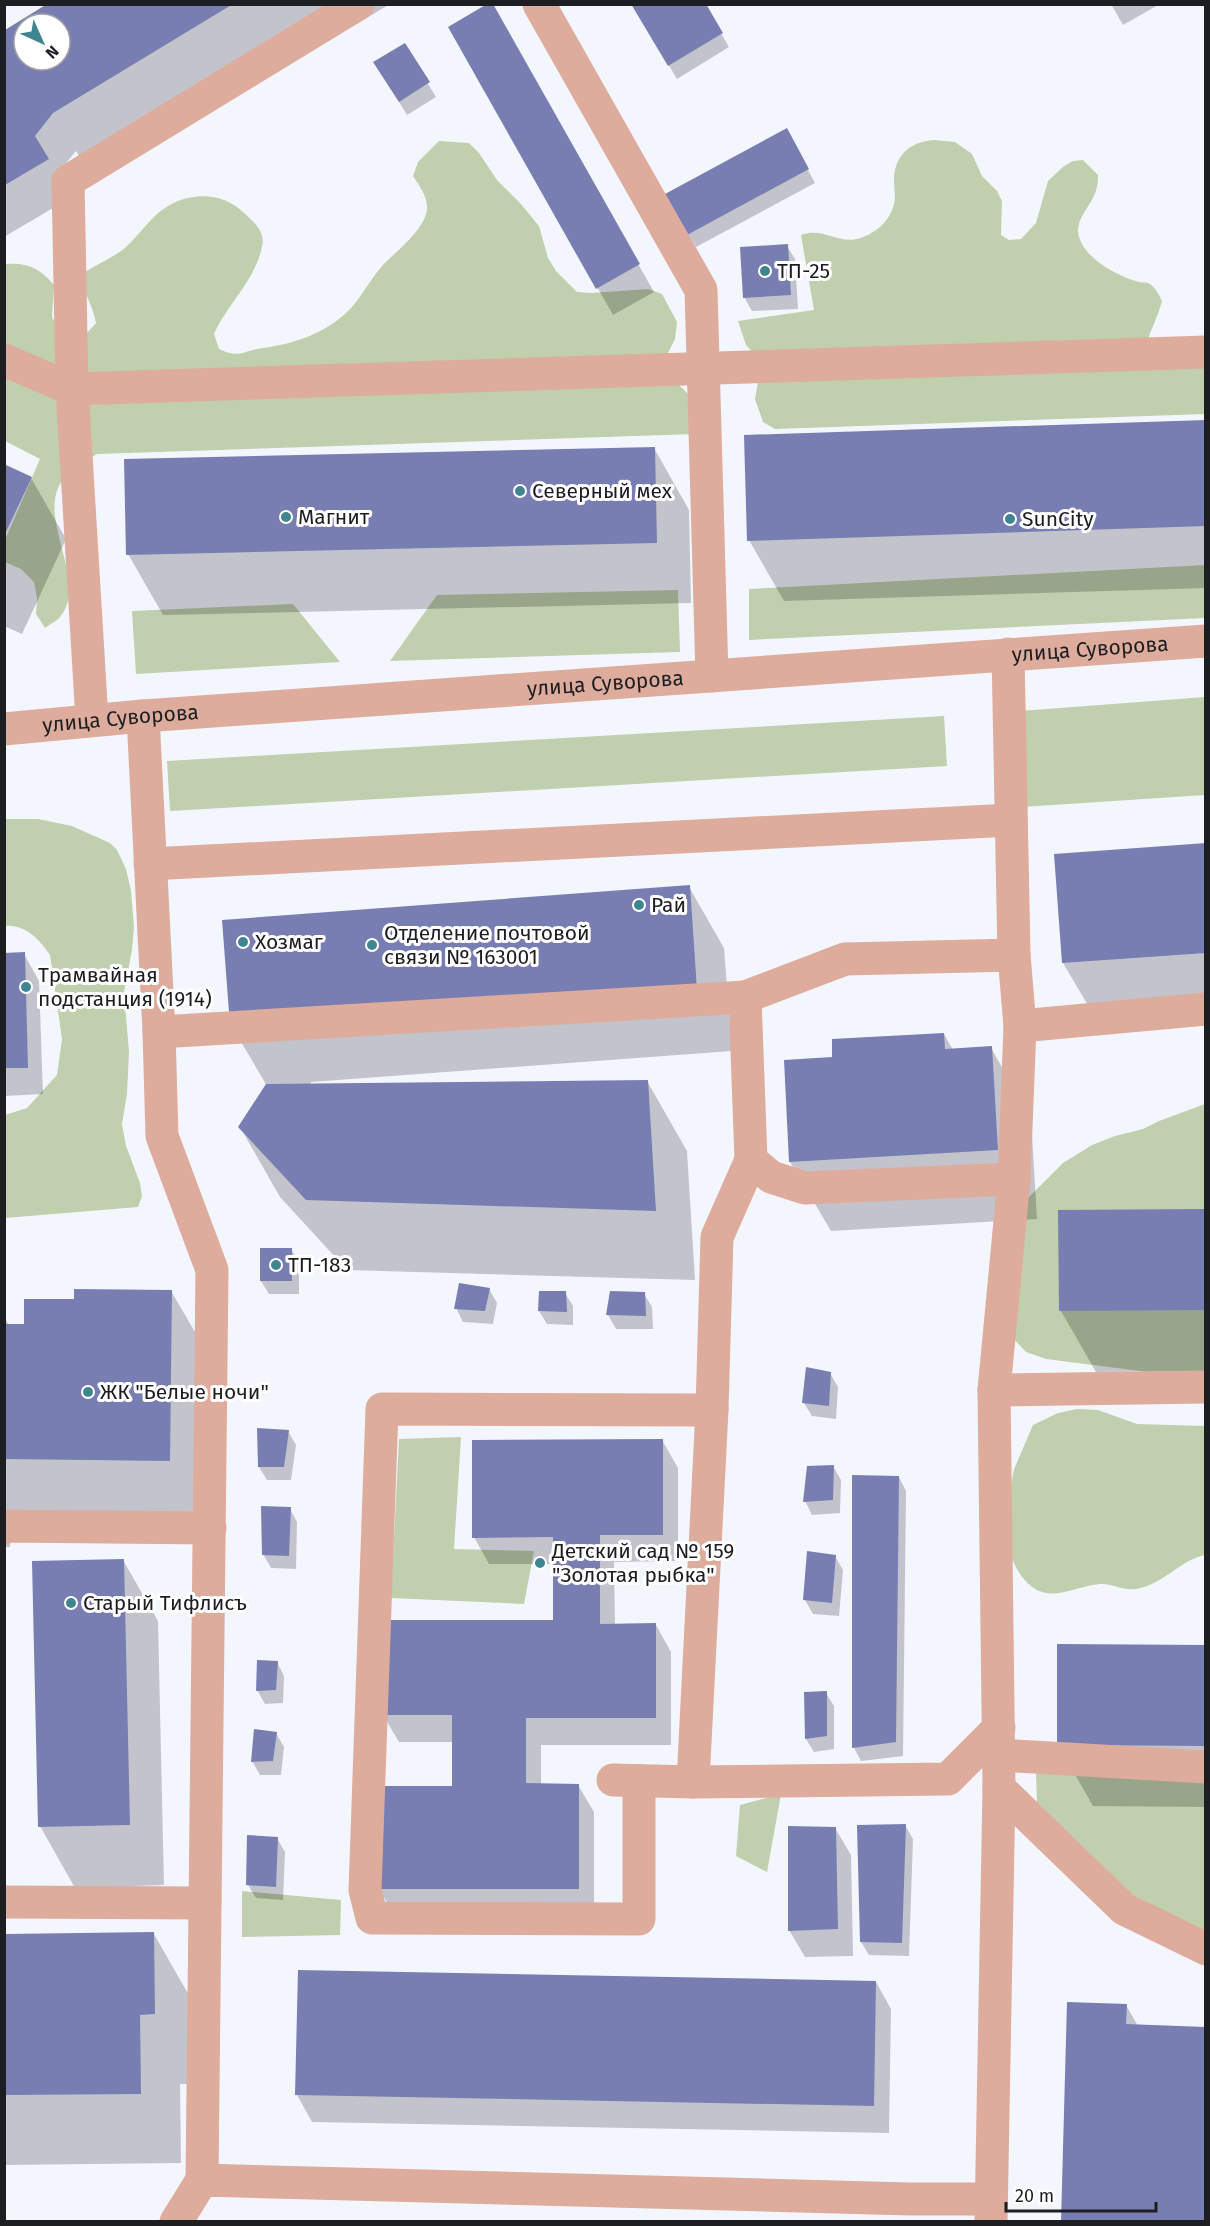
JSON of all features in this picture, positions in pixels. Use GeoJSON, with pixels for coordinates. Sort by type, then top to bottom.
{"type":"FeatureCollection","features":[{"type":"Feature","properties":{"kind":"street"},"geometry":{"type":"LineString","coordinates":[[92,720],[72,389],[68,181],[358,4]]}},
{"type":"Feature","properties":{"kind":"street"},"geometry":{"type":"LineString","coordinates":[[538,4],[701,290],[712,676]]}},
{"type":"Feature","properties":{"kind":"street"},"geometry":{"type":"LineString","coordinates":[[4,360],[72,389],[1206,352]]}},
{"type":"Feature","properties":{"kind":"street","name":"улица Суворова"},"geometry":{"type":"LineString","coordinates":[[4,729],[143,716],[1206,640]]}},
{"type":"Feature","properties":{"kind":"street"},"geometry":{"type":"LineString","coordinates":[[202,2180],[911,2199],[991,2210],[999,1788],[994,1390],[1014,1179],[1020,1026],[1014,955],[1008,654]]}},
{"type":"Feature","properties":{"kind":"street"},"geometry":{"type":"LineString","coordinates":[[143,716],[162,1136],[212,1270],[202,2180],[176,2222]]}},
{"type":"Feature","properties":{"kind":"street"},"geometry":{"type":"LineString","coordinates":[[150,864],[1011,820]]}},
{"type":"Feature","properties":{"kind":"street"},"geometry":{"type":"LineString","coordinates":[[159,1032],[745,997],[845,959],[1014,955]]}},
{"type":"Feature","properties":{"kind":"street"},"geometry":{"type":"LineString","coordinates":[[693,1782],[712,1410],[717,1236],[751,1160],[745,997]]}},
{"type":"Feature","properties":{"kind":"street"},"geometry":{"type":"LineString","coordinates":[[1020,1026],[1206,1009]]}},
{"type":"Feature","properties":{"kind":"street"},"geometry":{"type":"LineString","coordinates":[[751,1160],[771,1177],[805,1188],[1014,1179]]}},
{"type":"Feature","properties":{"kind":"street"},"geometry":{"type":"LineString","coordinates":[[994,1390],[1206,1387]]}},
{"type":"Feature","properties":{"kind":"street"},"geometry":{"type":"LineString","coordinates":[[712,1410],[382,1409],[365,1890],[372,1918],[639,1919],[626,1780],[693,1782],[948,1779],[999,1742],[1206,1767]]}},
{"type":"Feature","properties":{"kind":"street"},"geometry":{"type":"LineString","coordinates":[[4,1528],[4,1526],[210,1528]]}},
{"type":"Feature","properties":{"kind":"street"},"geometry":{"type":"LineString","coordinates":[[999,1788],[1124,1909],[1206,1949]]}},
{"type":"Feature","properties":{"kind":"street"},"geometry":{"type":"LineString","coordinates":[[4,1902],[205,1903]]}},
{"type":"Feature","properties":{"kind":"green space"},"geometry":{"type":"Polygon","coordinates":[[[934,140],[955,142],[972,154],[982,176],[997,191],[1002,201],[1001,235],[1009,240],[1021,239],[1036,223],[1048,181],[1064,166],[1073,161],[1083,160],[1098,175],[1094,195],[1080,222],[1078,231],[1080,240],[1092,257],[1101,264],[1130,279],[1148,283],[1157,291],[1162,301],[1146,346],[1205,362],[1205,414],[775,429],[763,422],[755,399],[759,377],[754,354],[746,345],[738,321],[814,310],[801,235],[820,233],[854,240],[876,230],[887,219],[893,208],[895,172],[900,157],[911,147],[934,140]]]}},
{"type":"Feature","properties":{"kind":"green space"},"geometry":{"type":"Polygon","coordinates":[[[439,141],[469,143],[479,153],[497,180],[539,226],[548,258],[556,271],[577,292],[648,289],[662,294],[677,322],[675,339],[668,353],[674,382],[687,393],[693,404],[694,434],[97,454],[68,474],[57,491],[56,521],[69,589],[67,604],[60,617],[45,628],[36,614],[37,598],[34,582],[21,569],[5,562],[5,540],[40,459],[5,441],[5,264],[26,265],[44,274],[54,285],[52,317],[59,330],[86,334],[96,323],[79,276],[126,247],[157,214],[167,207],[189,198],[213,197],[234,205],[244,213],[261,232],[263,242],[253,271],[214,334],[219,349],[237,354],[299,340],[322,330],[343,316],[382,266],[423,222],[427,205],[413,176],[418,162],[439,141]]]}},
{"type":"Feature","properties":{"kind":"green space"},"geometry":{"type":"Polygon","coordinates":[[[1205,565],[1205,618],[749,640],[749,589],[1205,565]]]}},
{"type":"Feature","properties":{"kind":"green space"},"geometry":{"type":"Polygon","coordinates":[[[678,590],[680,652],[390,661],[437,595],[678,590]]]}},
{"type":"Feature","properties":{"kind":"green space"},"geometry":{"type":"Polygon","coordinates":[[[293,604],[340,662],[136,674],[132,611],[293,604]]]}},
{"type":"Feature","properties":{"kind":"green space"},"geometry":{"type":"Polygon","coordinates":[[[1205,697],[1205,795],[1022,807],[1020,711],[1205,697]]]}},
{"type":"Feature","properties":{"kind":"green space"},"geometry":{"type":"Polygon","coordinates":[[[944,716],[947,766],[170,811],[167,761],[944,716]]]}},
{"type":"Feature","properties":{"kind":"green space"},"geometry":{"type":"Polygon","coordinates":[[[5,819],[38,819],[72,826],[110,843],[117,850],[126,869],[131,891],[134,927],[124,992],[129,1052],[127,1094],[122,1124],[126,1146],[140,1183],[142,1196],[138,1207],[5,1218],[5,1115],[27,1108],[57,1075],[62,1039],[50,955],[41,943],[25,930],[5,926],[5,819]]]}},
{"type":"Feature","properties":{"kind":"green space"},"geometry":{"type":"Polygon","coordinates":[[[1205,1104],[1205,1371],[1148,1372],[1046,1359],[1026,1352],[1012,1337],[1022,1204],[1063,1163],[1092,1145],[1143,1129],[1205,1104]]]}},
{"type":"Feature","properties":{"kind":"green space"},"geometry":{"type":"Polygon","coordinates":[[[1077,1409],[1098,1410],[1137,1424],[1205,1426],[1205,1555],[1187,1562],[1155,1583],[1136,1589],[1100,1584],[1052,1594],[1040,1592],[1025,1580],[1014,1564],[1011,1550],[1010,1498],[1015,1467],[1033,1425],[1058,1413],[1077,1409]]]}},
{"type":"Feature","properties":{"kind":"green space"},"geometry":{"type":"Polygon","coordinates":[[[461,1437],[454,1549],[534,1551],[524,1604],[391,1598],[399,1439],[461,1437]]]}},
{"type":"Feature","properties":{"kind":"green space"},"geometry":{"type":"Polygon","coordinates":[[[1205,1762],[1205,1930],[1148,1910],[1037,1802],[1036,1774],[1045,1764],[1205,1762]]]}},
{"type":"Feature","properties":{"kind":"green space"},"geometry":{"type":"Polygon","coordinates":[[[781,1794],[767,1872],[736,1856],[740,1805],[781,1794]]]}},
{"type":"Feature","properties":{"kind":"green space"},"geometry":{"type":"Polygon","coordinates":[[[242,1891],[341,1900],[340,1935],[242,1937],[242,1891]]]}},
{"type":"Feature","properties":{"kind":"building"},"geometry":{"type":"Polygon","coordinates":[[[47,4],[233,4],[53,113],[35,136],[49,159],[5,185],[5,30],[12,26],[12,72],[72,72],[72,12],[34,12],[47,4]]]}},
{"type":"Feature","properties":{"kind":"building"},"geometry":{"type":"Polygon","coordinates":[[[487,4],[493,4],[640,264],[596,289],[448,27],[487,4]]]}},
{"type":"Feature","properties":{"kind":"building"},"geometry":{"type":"Polygon","coordinates":[[[631,4],[706,4],[723,33],[668,66],[631,4]]]}},
{"type":"Feature","properties":{"kind":"building"},"geometry":{"type":"Polygon","coordinates":[[[405,43],[430,82],[399,102],[373,62],[405,43]]]}},
{"type":"Feature","properties":{"kind":"building"},"geometry":{"type":"Polygon","coordinates":[[[787,128],[809,169],[687,235],[665,194],[787,128]]]}},
{"type":"Feature","properties":{"kind":"building","name":"ТП-25"},"geometry":{"type":"Polygon","coordinates":[[[788,244],[791,295],[743,298],[740,247],[788,244]]]}},
{"type":"Feature","properties":{"kind":"building"},"geometry":{"type":"Polygon","coordinates":[[[1206,420],[1206,526],[747,541],[744,435],[1206,420]]]}},
{"type":"Feature","properties":{"kind":"building"},"geometry":{"type":"Polygon","coordinates":[[[655,447],[657,543],[126,555],[124,459],[655,447]]]}},
{"type":"Feature","properties":{"kind":"building"},"geometry":{"type":"Polygon","coordinates":[[[4,464],[32,477],[4,536],[4,464]]]}},
{"type":"Feature","properties":{"kind":"building"},"geometry":{"type":"Polygon","coordinates":[[[1206,843],[1206,953],[1062,963],[1054,854],[1206,843]]]}},
{"type":"Feature","properties":{"kind":"building"},"geometry":{"type":"Polygon","coordinates":[[[690,885],[697,990],[230,1025],[222,920],[690,885]]]}},
{"type":"Feature","properties":{"kind":"building"},"geometry":{"type":"Polygon","coordinates":[[[25,952],[28,1068],[4,1068],[4,953],[25,952]]]}},
{"type":"Feature","properties":{"kind":"building"},"geometry":{"type":"Polygon","coordinates":[[[944,1033],[945,1049],[992,1046],[998,1150],[789,1162],[784,1060],[832,1057],[832,1039],[944,1033]]]}},
{"type":"Feature","properties":{"kind":"building"},"geometry":{"type":"Polygon","coordinates":[[[648,1080],[656,1211],[306,1200],[238,1127],[266,1084],[648,1080]]]}},
{"type":"Feature","properties":{"kind":"building"},"geometry":{"type":"Polygon","coordinates":[[[1206,1209],[1206,1310],[1059,1311],[1058,1210],[1206,1209]]]}},
{"type":"Feature","properties":{"kind":"building","name":"ТП-183"},"geometry":{"type":"Polygon","coordinates":[[[260,1248],[292,1248],[292,1281],[260,1281],[260,1248]]]}},
{"type":"Feature","properties":{"kind":"building"},"geometry":{"type":"Polygon","coordinates":[[[459,1283],[490,1288],[485,1311],[454,1309],[459,1283]]]}},
{"type":"Feature","properties":{"kind":"building","name":"ЖК \"Белые ночи\""},"geometry":{"type":"Polygon","coordinates":[[[74,1289],[172,1290],[170,1461],[4,1459],[4,1324],[24,1324],[24,1299],[74,1299],[74,1289]]]}},
{"type":"Feature","properties":{"kind":"building"},"geometry":{"type":"Polygon","coordinates":[[[539,1291],[566,1291],[567,1312],[538,1311],[539,1291]]]}},
{"type":"Feature","properties":{"kind":"building"},"geometry":{"type":"Polygon","coordinates":[[[610,1291],[645,1292],[646,1316],[606,1315],[610,1291]]]}},
{"type":"Feature","properties":{"kind":"building"},"geometry":{"type":"Polygon","coordinates":[[[806,1367],[831,1372],[829,1406],[802,1403],[806,1367]]]}},
{"type":"Feature","properties":{"kind":"building"},"geometry":{"type":"Polygon","coordinates":[[[257,1428],[289,1430],[284,1467],[258,1467],[257,1428]]]}},
{"type":"Feature","properties":{"kind":"building"},"geometry":{"type":"Polygon","coordinates":[[[663,1439],[663,1535],[600,1535],[600,1624],[656,1623],[656,1718],[526,1718],[526,1783],[579,1784],[579,1889],[378,1889],[378,1786],[452,1786],[452,1715],[382,1715],[382,1620],[553,1620],[553,1537],[472,1538],[472,1440],[663,1439]]]}},
{"type":"Feature","properties":{"kind":"building"},"geometry":{"type":"Polygon","coordinates":[[[834,1465],[833,1500],[803,1502],[807,1466],[834,1465]]]}},
{"type":"Feature","properties":{"kind":"building"},"geometry":{"type":"Polygon","coordinates":[[[852,1475],[899,1476],[896,1742],[852,1748],[852,1475]]]}},
{"type":"Feature","properties":{"kind":"building"},"geometry":{"type":"Polygon","coordinates":[[[261,1506],[291,1507],[289,1556],[262,1555],[261,1506]]]}},
{"type":"Feature","properties":{"kind":"building"},"geometry":{"type":"Polygon","coordinates":[[[807,1551],[836,1555],[832,1603],[803,1600],[807,1551]]]}},
{"type":"Feature","properties":{"kind":"building"},"geometry":{"type":"Polygon","coordinates":[[[124,1559],[130,1825],[38,1827],[32,1561],[124,1559]]]}},
{"type":"Feature","properties":{"kind":"building"},"geometry":{"type":"Polygon","coordinates":[[[1057,1644],[1206,1645],[1206,1746],[1057,1745],[1057,1644]]]}},
{"type":"Feature","properties":{"kind":"building"},"geometry":{"type":"Polygon","coordinates":[[[257,1660],[278,1661],[276,1690],[256,1691],[257,1660]]]}},
{"type":"Feature","properties":{"kind":"building"},"geometry":{"type":"Polygon","coordinates":[[[827,1691],[827,1736],[805,1739],[804,1692],[827,1691]]]}},
{"type":"Feature","properties":{"kind":"building"},"geometry":{"type":"Polygon","coordinates":[[[254,1729],[277,1732],[273,1761],[251,1762],[254,1729]]]}},
{"type":"Feature","properties":{"kind":"building"},"geometry":{"type":"Polygon","coordinates":[[[906,1824],[902,1943],[860,1942],[857,1825],[906,1824]]]}},
{"type":"Feature","properties":{"kind":"building"},"geometry":{"type":"Polygon","coordinates":[[[788,1826],[836,1827],[838,1929],[788,1931],[788,1826]]]}},
{"type":"Feature","properties":{"kind":"building"},"geometry":{"type":"Polygon","coordinates":[[[247,1835],[278,1837],[276,1887],[246,1885],[247,1835]]]}},
{"type":"Feature","properties":{"kind":"building"},"geometry":{"type":"Polygon","coordinates":[[[154,1932],[155,2014],[140,2015],[141,2094],[5,2095],[5,1934],[154,1932]]]}},
{"type":"Feature","properties":{"kind":"building"},"geometry":{"type":"Polygon","coordinates":[[[298,1970],[876,1981],[874,2106],[295,2095],[298,1970]]]}},
{"type":"Feature","properties":{"kind":"building"},"geometry":{"type":"Polygon","coordinates":[[[1067,2002],[1127,2004],[1126,2024],[1206,2027],[1206,2222],[1061,2222],[1067,2002]]]}},
{"type":"Feature","properties":{"kind":"place","name":"ТП-25"},"geometry":{"type":"Point","coordinates":[765,271]}},
{"type":"Feature","properties":{"kind":"place","name":"Северный мех"},"geometry":{"type":"Point","coordinates":[520,491]}},
{"type":"Feature","properties":{"kind":"place","name":"Магнит"},"geometry":{"type":"Point","coordinates":[286,517]}},
{"type":"Feature","properties":{"kind":"place","name":"SunCity"},"geometry":{"type":"Point","coordinates":[1010,519]}},
{"type":"Feature","properties":{"kind":"place","name":"Рай"},"geometry":{"type":"Point","coordinates":[639,905]}},
{"type":"Feature","properties":{"kind":"place","name":"Хозмаг"},"geometry":{"type":"Point","coordinates":[243,942]}},
{"type":"Feature","properties":{"kind":"place","name":"Отделение почтовой связи № 163001"},"geometry":{"type":"Point","coordinates":[372,945]}},
{"type":"Feature","properties":{"kind":"place","name":"Трамвайная подстанция (1914)"},"geometry":{"type":"Point","coordinates":[26,987]}},
{"type":"Feature","properties":{"kind":"place","name":"ТП-183"},"geometry":{"type":"Point","coordinates":[276,1265]}},
{"type":"Feature","properties":{"kind":"place","name":"ЖК \"Белые ночи\""},"geometry":{"type":"Point","coordinates":[88,1392]}},
{"type":"Feature","properties":{"kind":"place","name":"Детский сад № 159 \"Золотая рыбка\""},"geometry":{"type":"Point","coordinates":[540,1563]}},
{"type":"Feature","properties":{"kind":"place","name":"Старый Тифлисъ"},"geometry":{"type":"Point","coordinates":[71,1603]}}]}
